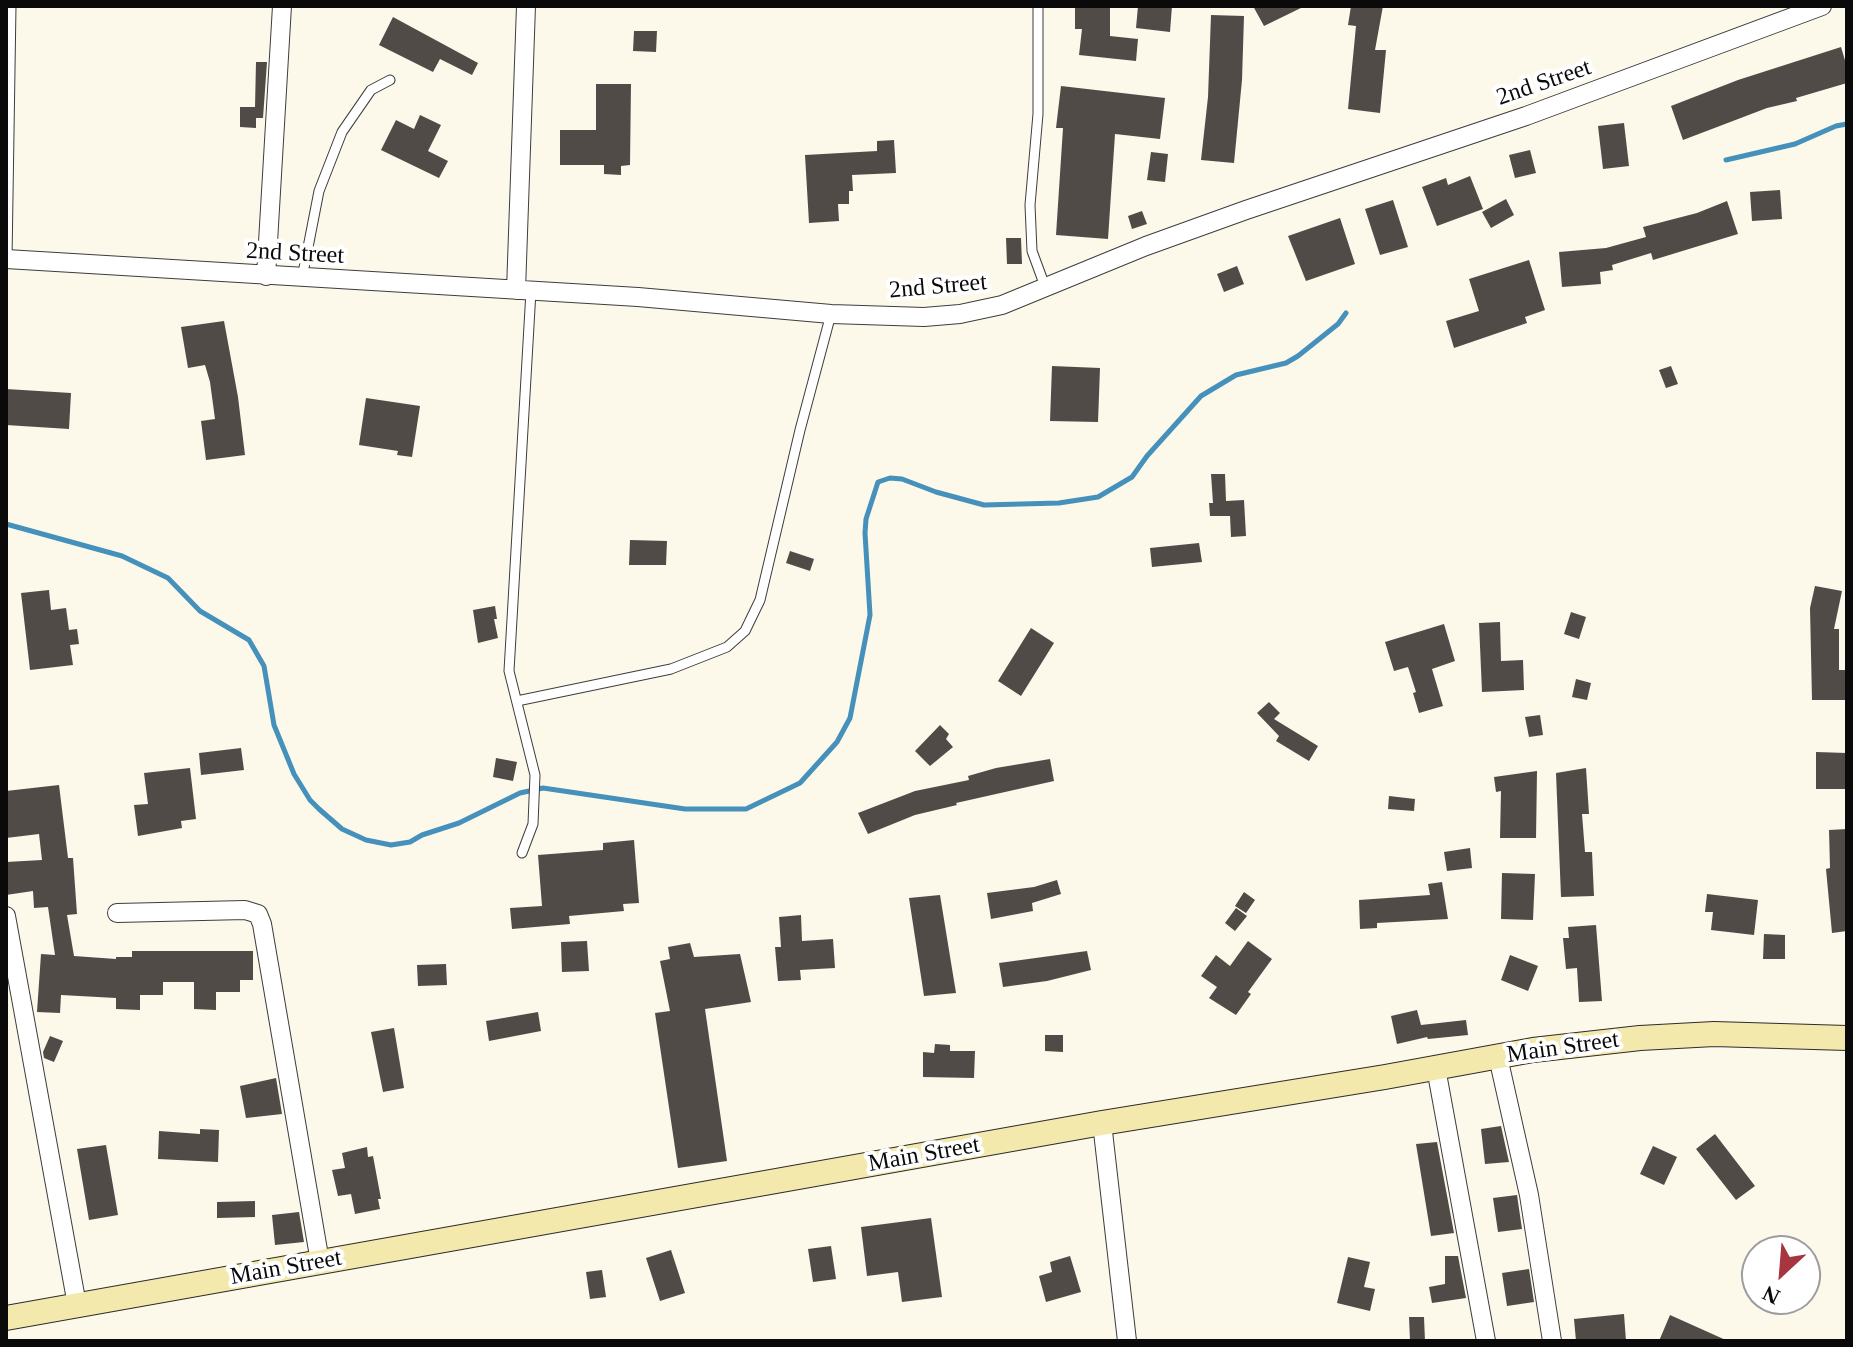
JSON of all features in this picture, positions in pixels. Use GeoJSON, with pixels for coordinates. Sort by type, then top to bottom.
{"type":"FeatureCollection","features":[{"type":"Feature","properties":{"kind":"main road","name":"Main Street"},"geometry":{"type":"LineString","coordinates":[[6,1318],[1102,1123],[1498,1057],[1640,1038],[1714,1034],[1847,1038]]}},
{"type":"Feature","properties":{"kind":"street"},"geometry":{"type":"LineString","coordinates":[[266,276],[282,6]]}},
{"type":"Feature","properties":{"kind":"street"},"geometry":{"type":"LineString","coordinates":[[523,291],[526,6]]}},
{"type":"Feature","properties":{"kind":"street","name":"2nd Street"},"geometry":{"type":"LineString","coordinates":[[6,259],[638,297],[831,314],[924,317],[960,314],[1002,305],[1146,246],[1382,162],[1526,116],[1822,6]]}},
{"type":"Feature","properties":{"kind":"street"},"geometry":{"type":"LineString","coordinates":[[117,913],[245,910],[258,914],[320,1262]]}},
{"type":"Feature","properties":{"kind":"street"},"geometry":{"type":"LineString","coordinates":[[6,916],[77,1305]]}},
{"type":"Feature","properties":{"kind":"street"},"geometry":{"type":"LineString","coordinates":[[1498,1057],[1529,1195],[1552,1341]]}},
{"type":"Feature","properties":{"kind":"street"},"geometry":{"type":"LineString","coordinates":[[1436,1068],[1486,1341]]}},
{"type":"Feature","properties":{"kind":"street"},"geometry":{"type":"LineString","coordinates":[[1102,1123],[1127,1341]]}},
{"type":"Feature","properties":{"kind":"lane"},"geometry":{"type":"LineString","coordinates":[[6,259],[8,22],[11,6]]}},
{"type":"Feature","properties":{"kind":"lane"},"geometry":{"type":"LineString","coordinates":[[1038,6],[1038,114],[1030,205],[1032,251],[1046,289]]}},
{"type":"Feature","properties":{"kind":"lane"},"geometry":{"type":"LineString","coordinates":[[302,278],[319,191],[342,132],[371,90],[390,80]]}},
{"type":"Feature","properties":{"kind":"lane"},"geometry":{"type":"LineString","coordinates":[[522,853],[533,824],[536,802],[535,775],[509,671],[523,291]]}},
{"type":"Feature","properties":{"kind":"lane"},"geometry":{"type":"LineString","coordinates":[[517,701],[671,669],[727,647],[745,631],[760,600],[831,314]]}},
{"type":"Feature","properties":{"kind":"building"},"geometry":{"type":"Polygon","coordinates":[[[1075,6],[1110,6],[1110,36],[1138,39],[1136,61],[1079,55],[1082,29],[1075,29],[1075,6]]]}},
{"type":"Feature","properties":{"kind":"building"},"geometry":{"type":"Polygon","coordinates":[[[1138,6],[1172,6],[1170,32],[1136,28],[1138,6]]]}},
{"type":"Feature","properties":{"kind":"building"},"geometry":{"type":"Polygon","coordinates":[[[1253,6],[1305,6],[1264,26],[1253,6]]]}},
{"type":"Feature","properties":{"kind":"building"},"geometry":{"type":"Polygon","coordinates":[[[1351,6],[1383,6],[1375,50],[1386,50],[1380,113],[1348,109],[1356,26],[1348,25],[1351,6]]]}},
{"type":"Feature","properties":{"kind":"building"},"geometry":{"type":"Polygon","coordinates":[[[1211,15],[1244,16],[1234,163],[1201,160],[1208,97],[1211,15]]]}},
{"type":"Feature","properties":{"kind":"building"},"geometry":{"type":"Polygon","coordinates":[[[393,17],[478,63],[472,75],[440,59],[433,72],[379,45],[393,17]]]}},
{"type":"Feature","properties":{"kind":"building"},"geometry":{"type":"Polygon","coordinates":[[[634,31],[657,31],[656,52],[633,51],[634,31]]]}},
{"type":"Feature","properties":{"kind":"building"},"geometry":{"type":"Polygon","coordinates":[[[1841,47],[1847,67],[1847,83],[1767,108],[1683,140],[1671,106],[1738,80],[1841,47]]]}},
{"type":"Feature","properties":{"kind":"building"},"geometry":{"type":"Polygon","coordinates":[[[256,62],[267,62],[263,118],[256,118],[256,128],[240,127],[240,107],[255,107],[256,62]]]}},
{"type":"Feature","properties":{"kind":"building"},"geometry":{"type":"Polygon","coordinates":[[[596,84],[631,84],[630,165],[621,166],[621,175],[604,174],[604,165],[560,165],[560,130],[596,130],[596,84]]]}},
{"type":"Feature","properties":{"kind":"building"},"geometry":{"type":"Polygon","coordinates":[[[1061,86],[1165,98],[1160,139],[1115,134],[1108,239],[1056,235],[1063,128],[1056,128],[1061,86]]]}},
{"type":"Feature","properties":{"kind":"building"},"geometry":{"type":"Polygon","coordinates":[[[420,115],[441,125],[428,151],[448,161],[439,178],[381,150],[396,120],[414,129],[420,115]]]}},
{"type":"Feature","properties":{"kind":"building"},"geometry":{"type":"Polygon","coordinates":[[[1624,123],[1629,166],[1603,169],[1598,126],[1624,123]]]}},
{"type":"Feature","properties":{"kind":"building"},"geometry":{"type":"Polygon","coordinates":[[[894,140],[896,173],[852,175],[853,191],[849,191],[849,204],[838,204],[839,221],[809,223],[805,155],[877,151],[877,141],[894,140]]]}},
{"type":"Feature","properties":{"kind":"building"},"geometry":{"type":"Polygon","coordinates":[[[1530,150],[1536,173],[1515,178],[1509,155],[1530,150]]]}},
{"type":"Feature","properties":{"kind":"building"},"geometry":{"type":"Polygon","coordinates":[[[1151,152],[1168,154],[1165,182],[1147,180],[1151,152]]]}},
{"type":"Feature","properties":{"kind":"building"},"geometry":{"type":"Polygon","coordinates":[[[1470,176],[1483,209],[1437,226],[1422,187],[1446,178],[1448,185],[1470,176]]]}},
{"type":"Feature","properties":{"kind":"building"},"geometry":{"type":"Polygon","coordinates":[[[1780,190],[1782,219],[1752,221],[1750,192],[1780,190]]]}},
{"type":"Feature","properties":{"kind":"building"},"geometry":{"type":"Polygon","coordinates":[[[1506,199],[1514,215],[1491,228],[1482,212],[1506,199]]]}},
{"type":"Feature","properties":{"kind":"building"},"geometry":{"type":"Polygon","coordinates":[[[1393,200],[1408,247],[1380,255],[1365,209],[1393,200]]]}},
{"type":"Feature","properties":{"kind":"building"},"geometry":{"type":"Polygon","coordinates":[[[1727,201],[1738,234],[1653,260],[1651,253],[1612,265],[1613,270],[1600,272],[1601,284],[1562,287],[1559,252],[1606,248],[1646,237],[1643,227],[1697,213],[1727,201]]]}},
{"type":"Feature","properties":{"kind":"building"},"geometry":{"type":"Polygon","coordinates":[[[1142,211],[1147,224],[1132,229],[1128,216],[1142,211]]]}},
{"type":"Feature","properties":{"kind":"building"},"geometry":{"type":"Polygon","coordinates":[[[1340,218],[1355,264],[1306,281],[1288,236],[1340,218]]]}},
{"type":"Feature","properties":{"kind":"building"},"geometry":{"type":"Polygon","coordinates":[[[1006,238],[1021,238],[1022,264],[1007,264],[1006,238]]]}},
{"type":"Feature","properties":{"kind":"building"},"geometry":{"type":"Polygon","coordinates":[[[1529,260],[1545,310],[1525,317],[1527,323],[1454,348],[1446,321],[1479,311],[1469,279],[1529,260]]]}},
{"type":"Feature","properties":{"kind":"building"},"geometry":{"type":"Polygon","coordinates":[[[1237,266],[1244,284],[1224,292],[1217,274],[1237,266]]]}},
{"type":"Feature","properties":{"kind":"building"},"geometry":{"type":"Polygon","coordinates":[[[224,321],[245,455],[206,460],[201,421],[215,419],[210,382],[205,365],[188,368],[181,327],[224,321]]]}},
{"type":"Feature","properties":{"kind":"building"},"geometry":{"type":"Polygon","coordinates":[[[1052,366],[1100,368],[1098,422],[1050,421],[1052,366]]]}},
{"type":"Feature","properties":{"kind":"building"},"geometry":{"type":"Polygon","coordinates":[[[1671,366],[1678,384],[1666,388],[1659,370],[1671,366]]]}},
{"type":"Feature","properties":{"kind":"building"},"geometry":{"type":"Polygon","coordinates":[[[6,389],[71,393],[69,429],[6,425],[6,389]]]}},
{"type":"Feature","properties":{"kind":"building"},"geometry":{"type":"Polygon","coordinates":[[[366,398],[420,406],[412,457],[397,455],[398,451],[359,445],[366,398]]]}},
{"type":"Feature","properties":{"kind":"building"},"geometry":{"type":"Polygon","coordinates":[[[1211,474],[1225,474],[1226,501],[1244,500],[1246,536],[1231,537],[1230,516],[1210,516],[1209,503],[1213,503],[1211,474]]]}},
{"type":"Feature","properties":{"kind":"building"},"geometry":{"type":"Polygon","coordinates":[[[630,540],[667,541],[666,565],[629,565],[630,540]]]}},
{"type":"Feature","properties":{"kind":"building"},"geometry":{"type":"Polygon","coordinates":[[[1199,543],[1202,562],[1152,567],[1150,548],[1199,543]]]}},
{"type":"Feature","properties":{"kind":"building"},"geometry":{"type":"Polygon","coordinates":[[[790,551],[814,559],[810,571],[786,563],[790,551]]]}},
{"type":"Feature","properties":{"kind":"building"},"geometry":{"type":"Polygon","coordinates":[[[1815,586],[1842,591],[1834,629],[1839,629],[1839,670],[1845,670],[1845,700],[1812,700],[1810,608],[1815,586]]]}},
{"type":"Feature","properties":{"kind":"building"},"geometry":{"type":"Polygon","coordinates":[[[49,590],[51,610],[66,608],[69,630],[77,629],[79,644],[70,645],[73,665],[30,670],[21,593],[49,590]]]}},
{"type":"Feature","properties":{"kind":"building"},"geometry":{"type":"Polygon","coordinates":[[[495,606],[498,638],[478,643],[473,610],[495,606]]]}},
{"type":"Feature","properties":{"kind":"building"},"geometry":{"type":"Polygon","coordinates":[[[1571,612],[1586,617],[1579,639],[1564,634],[1571,612]]]}},
{"type":"Feature","properties":{"kind":"building"},"geometry":{"type":"Polygon","coordinates":[[[1500,622],[1501,661],[1523,660],[1524,690],[1482,692],[1479,623],[1500,622]]]}},
{"type":"Feature","properties":{"kind":"building"},"geometry":{"type":"Polygon","coordinates":[[[1444,624],[1455,661],[1432,669],[1443,706],[1419,713],[1408,667],[1394,671],[1385,642],[1444,624]]]}},
{"type":"Feature","properties":{"kind":"building"},"geometry":{"type":"Polygon","coordinates":[[[1031,628],[1054,643],[1021,696],[998,681],[1031,628]]]}},
{"type":"Feature","properties":{"kind":"building"},"geometry":{"type":"Polygon","coordinates":[[[1576,679],[1591,683],[1587,700],[1572,697],[1576,679]]]}},
{"type":"Feature","properties":{"kind":"building"},"geometry":{"type":"Polygon","coordinates":[[[1269,702],[1280,713],[1274,719],[1318,746],[1309,761],[1276,741],[1279,736],[1257,713],[1269,702]]]}},
{"type":"Feature","properties":{"kind":"building"},"geometry":{"type":"Polygon","coordinates":[[[1540,715],[1543,735],[1529,737],[1525,717],[1540,715]]]}},
{"type":"Feature","properties":{"kind":"building"},"geometry":{"type":"Polygon","coordinates":[[[940,725],[949,734],[946,739],[953,747],[930,766],[915,751],[940,725]]]}},
{"type":"Feature","properties":{"kind":"building"},"geometry":{"type":"Polygon","coordinates":[[[241,748],[244,770],[201,775],[199,753],[241,748]]]}},
{"type":"Feature","properties":{"kind":"building"},"geometry":{"type":"Polygon","coordinates":[[[1816,752],[1847,753],[1847,789],[1816,789],[1816,752]]]}},
{"type":"Feature","properties":{"kind":"building"},"geometry":{"type":"Polygon","coordinates":[[[496,758],[517,762],[513,781],[493,777],[496,758]]]}},
{"type":"Feature","properties":{"kind":"building"},"geometry":{"type":"Polygon","coordinates":[[[1050,759],[1054,781],[956,803],[868,834],[858,813],[915,791],[969,780],[968,776],[996,768],[1050,759]]]}},
{"type":"Feature","properties":{"kind":"building"},"geometry":{"type":"Polygon","coordinates":[[[190,768],[196,819],[181,821],[182,828],[138,836],[134,805],[148,804],[144,773],[190,768]]]}},
{"type":"Feature","properties":{"kind":"building"},"geometry":{"type":"Polygon","coordinates":[[[1586,768],[1589,814],[1582,814],[1585,852],[1592,852],[1594,896],[1561,897],[1556,773],[1586,768]]]}},
{"type":"Feature","properties":{"kind":"building"},"geometry":{"type":"Polygon","coordinates":[[[1537,771],[1536,838],[1500,838],[1501,791],[1496,792],[1494,777],[1537,771]]]}},
{"type":"Feature","properties":{"kind":"building"},"geometry":{"type":"Polygon","coordinates":[[[59,785],[68,858],[73,858],[77,914],[67,915],[74,956],[116,959],[132,957],[132,951],[253,951],[253,980],[240,980],[240,992],[216,992],[216,1010],[194,1009],[194,982],[163,982],[163,995],[140,995],[140,1010],[116,1009],[116,998],[61,995],[60,1013],[37,1012],[41,954],[55,955],[48,907],[34,908],[33,891],[6,895],[6,862],[42,860],[39,834],[6,838],[6,791],[59,785]]]}},
{"type":"Feature","properties":{"kind":"building"},"geometry":{"type":"Polygon","coordinates":[[[1389,796],[1415,799],[1414,811],[1388,809],[1389,796]]]}},
{"type":"Feature","properties":{"kind":"building"},"geometry":{"type":"Polygon","coordinates":[[[1847,829],[1847,931],[1832,933],[1826,869],[1830,868],[1829,830],[1847,829]]]}},
{"type":"Feature","properties":{"kind":"building"},"geometry":{"type":"Polygon","coordinates":[[[634,840],[639,903],[623,904],[624,911],[569,916],[570,924],[512,929],[510,908],[542,906],[538,855],[603,850],[603,843],[634,840]]]}},
{"type":"Feature","properties":{"kind":"building"},"geometry":{"type":"Polygon","coordinates":[[[1470,848],[1472,868],[1447,871],[1444,852],[1470,848]]]}},
{"type":"Feature","properties":{"kind":"building"},"geometry":{"type":"Polygon","coordinates":[[[1502,873],[1535,874],[1533,920],[1501,919],[1502,873]]]}},
{"type":"Feature","properties":{"kind":"building"},"geometry":{"type":"Polygon","coordinates":[[[1057,880],[1061,894],[1032,903],[1033,911],[991,919],[987,893],[1034,887],[1057,880]]]}},
{"type":"Feature","properties":{"kind":"building"},"geometry":{"type":"Polygon","coordinates":[[[1442,882],[1448,919],[1377,923],[1377,928],[1360,929],[1359,900],[1430,895],[1428,884],[1442,882]]]}},
{"type":"Feature","properties":{"kind":"building"},"geometry":{"type":"Polygon","coordinates":[[[1244,892],[1255,900],[1246,913],[1235,906],[1244,892]]]}},
{"type":"Feature","properties":{"kind":"building"},"geometry":{"type":"Polygon","coordinates":[[[1707,894],[1758,900],[1754,935],[1711,930],[1713,912],[1705,912],[1707,894]]]}},
{"type":"Feature","properties":{"kind":"building"},"geometry":{"type":"Polygon","coordinates":[[[940,895],[956,993],[924,996],[909,898],[940,895]]]}},
{"type":"Feature","properties":{"kind":"building"},"geometry":{"type":"Polygon","coordinates":[[[1236,908],[1247,916],[1235,931],[1225,923],[1236,908]]]}},
{"type":"Feature","properties":{"kind":"building"},"geometry":{"type":"Polygon","coordinates":[[[801,915],[802,941],[833,939],[835,968],[800,970],[801,980],[778,981],[775,947],[781,947],[779,917],[801,915]]]}},
{"type":"Feature","properties":{"kind":"building"},"geometry":{"type":"Polygon","coordinates":[[[1596,925],[1602,1001],[1579,1002],[1577,968],[1566,969],[1563,938],[1569,938],[1568,927],[1596,925]]]}},
{"type":"Feature","properties":{"kind":"building"},"geometry":{"type":"Polygon","coordinates":[[[1764,934],[1785,935],[1785,959],[1763,959],[1764,934]]]}},
{"type":"Feature","properties":{"kind":"building"},"geometry":{"type":"Polygon","coordinates":[[[587,941],[589,971],[562,972],[561,942],[587,941]]]}},
{"type":"Feature","properties":{"kind":"building"},"geometry":{"type":"Polygon","coordinates":[[[1248,941],[1272,959],[1236,1015],[1209,998],[1217,987],[1201,976],[1216,955],[1230,966],[1248,941]]]}},
{"type":"Feature","properties":{"kind":"building"},"geometry":{"type":"Polygon","coordinates":[[[690,943],[694,957],[740,954],[751,1002],[705,1009],[727,1161],[678,1168],[655,1013],[670,1011],[660,961],[670,959],[668,947],[690,943]]]}},
{"type":"Feature","properties":{"kind":"building"},"geometry":{"type":"Polygon","coordinates":[[[1087,951],[1091,970],[1047,981],[1003,987],[999,963],[1087,951]]]}},
{"type":"Feature","properties":{"kind":"building"},"geometry":{"type":"Polygon","coordinates":[[[1510,955],[1538,966],[1528,991],[1501,980],[1510,955]]]}},
{"type":"Feature","properties":{"kind":"building"},"geometry":{"type":"Polygon","coordinates":[[[446,964],[447,985],[418,986],[417,965],[446,964]]]}},
{"type":"Feature","properties":{"kind":"building"},"geometry":{"type":"Polygon","coordinates":[[[1417,1010],[1421,1025],[1466,1020],[1468,1035],[1427,1037],[1397,1044],[1391,1016],[1417,1010]]]}},
{"type":"Feature","properties":{"kind":"building"},"geometry":{"type":"Polygon","coordinates":[[[538,1012],[541,1031],[489,1041],[486,1021],[538,1012]]]}},
{"type":"Feature","properties":{"kind":"building"},"geometry":{"type":"Polygon","coordinates":[[[394,1028],[404,1088],[383,1092],[371,1032],[394,1028]]]}},
{"type":"Feature","properties":{"kind":"building"},"geometry":{"type":"Polygon","coordinates":[[[1045,1035],[1063,1035],[1063,1052],[1045,1051],[1045,1035]]]}},
{"type":"Feature","properties":{"kind":"building"},"geometry":{"type":"Polygon","coordinates":[[[50,1036],[63,1041],[54,1062],[44,1058],[43,1052],[50,1036]]]}},
{"type":"Feature","properties":{"kind":"building"},"geometry":{"type":"Polygon","coordinates":[[[935,1044],[950,1045],[950,1051],[975,1051],[974,1078],[923,1077],[923,1052],[934,1053],[935,1044]]]}},
{"type":"Feature","properties":{"kind":"building"},"geometry":{"type":"Polygon","coordinates":[[[276,1078],[282,1114],[246,1118],[240,1086],[276,1078]]]}},
{"type":"Feature","properties":{"kind":"building"},"geometry":{"type":"Polygon","coordinates":[[[1501,1126],[1509,1162],[1485,1164],[1481,1129],[1501,1126]]]}},
{"type":"Feature","properties":{"kind":"building"},"geometry":{"type":"Polygon","coordinates":[[[200,1129],[219,1130],[218,1162],[158,1159],[159,1131],[200,1134],[200,1129]]]}},
{"type":"Feature","properties":{"kind":"building"},"geometry":{"type":"Polygon","coordinates":[[[1715,1134],[1755,1186],[1736,1200],[1696,1149],[1715,1134]]]}},
{"type":"Feature","properties":{"kind":"building"},"geometry":{"type":"Polygon","coordinates":[[[1437,1142],[1454,1233],[1431,1236],[1416,1144],[1437,1142]]]}},
{"type":"Feature","properties":{"kind":"building"},"geometry":{"type":"Polygon","coordinates":[[[106,1145],[118,1215],[89,1220],[77,1149],[106,1145]]]}},
{"type":"Feature","properties":{"kind":"building"},"geometry":{"type":"Polygon","coordinates":[[[1653,1146],[1677,1157],[1664,1185],[1640,1174],[1653,1146]]]}},
{"type":"Feature","properties":{"kind":"building"},"geometry":{"type":"Polygon","coordinates":[[[367,1147],[368,1157],[373,1156],[380,1209],[355,1214],[351,1194],[338,1196],[332,1170],[345,1168],[342,1153],[367,1147]]]}},
{"type":"Feature","properties":{"kind":"building"},"geometry":{"type":"Polygon","coordinates":[[[1517,1195],[1522,1229],[1498,1232],[1493,1198],[1517,1195]]]}},
{"type":"Feature","properties":{"kind":"building"},"geometry":{"type":"Polygon","coordinates":[[[255,1201],[255,1217],[217,1218],[217,1202],[255,1201]]]}},
{"type":"Feature","properties":{"kind":"building"},"geometry":{"type":"Polygon","coordinates":[[[299,1212],[304,1242],[275,1245],[272,1215],[299,1212]]]}},
{"type":"Feature","properties":{"kind":"building"},"geometry":{"type":"Polygon","coordinates":[[[931,1218],[942,1297],[902,1302],[898,1272],[867,1276],[861,1227],[931,1218]]]}},
{"type":"Feature","properties":{"kind":"building"},"geometry":{"type":"Polygon","coordinates":[[[831,1246],[836,1279],[813,1282],[808,1249],[831,1246]]]}},
{"type":"Feature","properties":{"kind":"building"},"geometry":{"type":"Polygon","coordinates":[[[671,1250],[685,1293],[660,1301],[646,1258],[671,1250]]]}},
{"type":"Feature","properties":{"kind":"building"},"geometry":{"type":"Polygon","coordinates":[[[1070,1256],[1081,1292],[1046,1302],[1039,1276],[1052,1272],[1050,1262],[1070,1256]]]}},
{"type":"Feature","properties":{"kind":"building"},"geometry":{"type":"Polygon","coordinates":[[[1445,1256],[1458,1256],[1466,1298],[1432,1303],[1429,1287],[1445,1284],[1445,1256]]]}},
{"type":"Feature","properties":{"kind":"building"},"geometry":{"type":"Polygon","coordinates":[[[1348,1257],[1370,1262],[1364,1287],[1375,1289],[1370,1311],[1337,1303],[1348,1257]]]}},
{"type":"Feature","properties":{"kind":"building"},"geometry":{"type":"Polygon","coordinates":[[[1529,1269],[1534,1302],[1507,1306],[1502,1273],[1529,1269]]]}},
{"type":"Feature","properties":{"kind":"building"},"geometry":{"type":"Polygon","coordinates":[[[602,1270],[606,1297],[590,1299],[586,1272],[602,1270]]]}},
{"type":"Feature","properties":{"kind":"building"},"geometry":{"type":"Polygon","coordinates":[[[1624,1314],[1626,1341],[1576,1341],[1574,1319],[1624,1314]]]}},
{"type":"Feature","properties":{"kind":"building"},"geometry":{"type":"Polygon","coordinates":[[[1670,1315],[1728,1341],[1659,1341],[1670,1315]]]}},
{"type":"Feature","properties":{"kind":"building"},"geometry":{"type":"Polygon","coordinates":[[[1409,1317],[1424,1317],[1425,1341],[1410,1341],[1409,1317]]]}},
{"type":"Feature","properties":{"kind":"waterway"},"geometry":{"type":"LineString","coordinates":[[1726,160],[1795,144],[1847,124]]}},
{"type":"Feature","properties":{"kind":"waterway"},"geometry":{"type":"LineString","coordinates":[[6,524],[122,556],[168,578],[200,611],[249,640],[264,666],[274,725],[294,774],[319,809],[342,829],[366,840],[391,845],[410,842],[459,823],[520,793],[543,788],[685,809],[746,809],[800,783],[837,742],[850,718],[870,615],[865,533],[866,519],[878,482],[890,478],[902,479],[984,505],[1059,503],[1098,497],[1132,477],[1201,396],[1236,375],[1286,363],[1338,324],[1346,313]]}}]}
